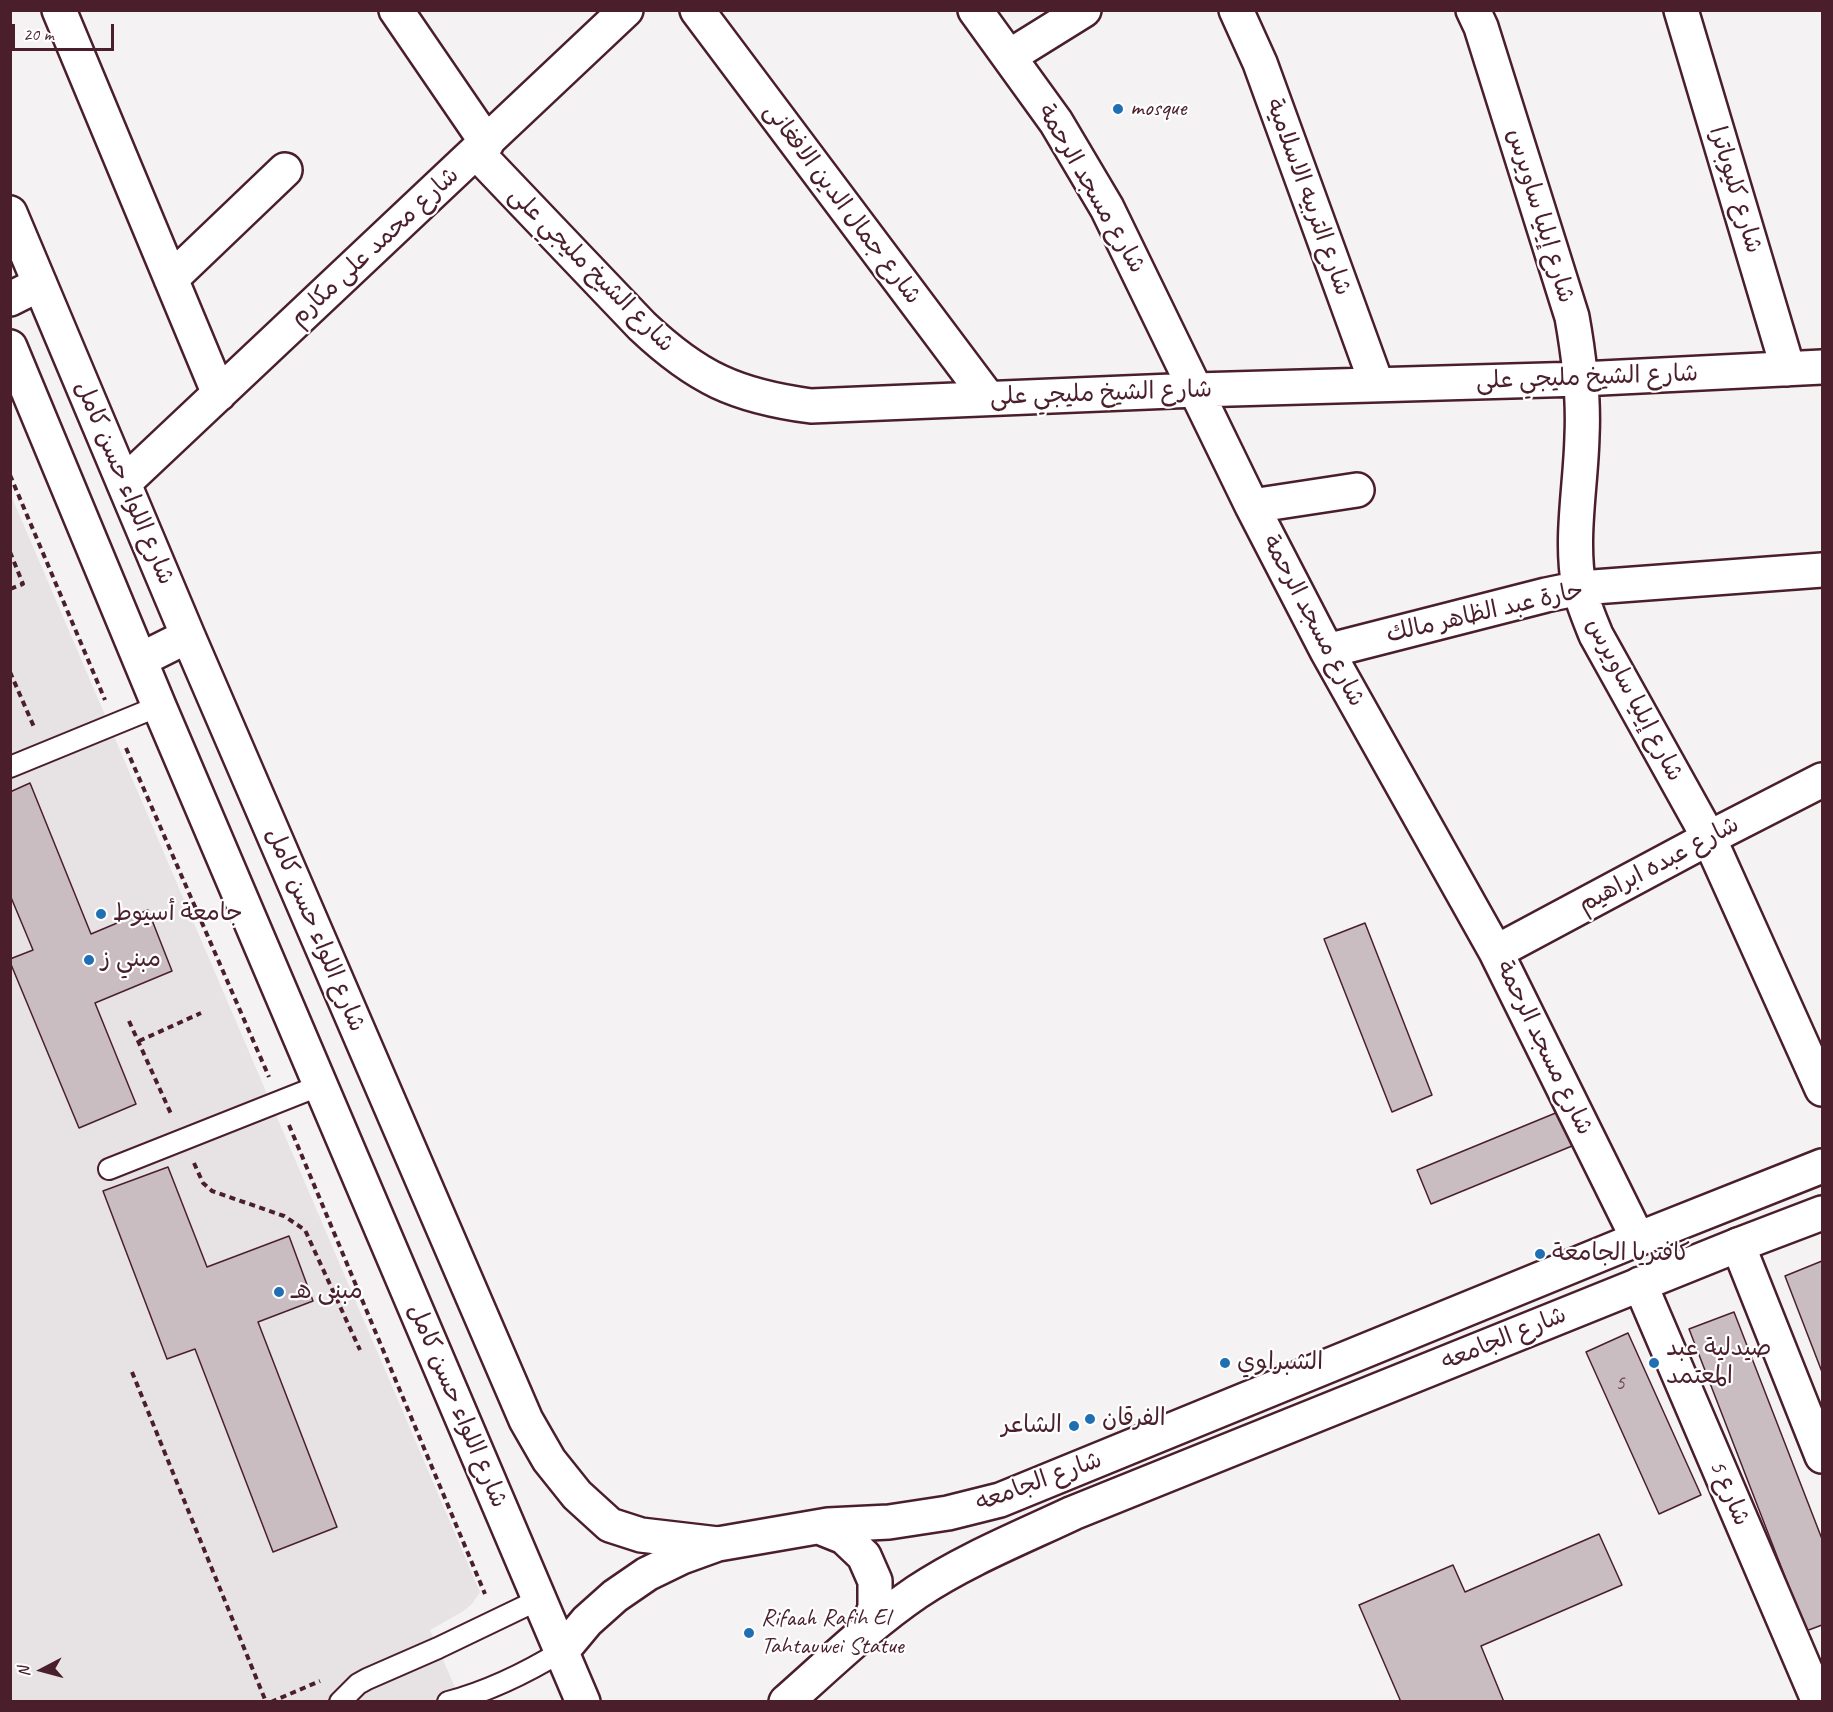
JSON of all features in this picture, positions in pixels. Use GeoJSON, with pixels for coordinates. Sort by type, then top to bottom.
{"type":"FeatureCollection","features":[{"type":"Feature","properties":{"kind":"street"},"geometry":{"type":"LineString","coordinates":[[59,10],[219,394]]}},
{"type":"Feature","properties":{"kind":"street","name":"شارع الشيخ مليجي على"},"geometry":{"type":"LineString","coordinates":[[396,10],[481,148],[642,326],[670,352],[702,374],[736,390],[773,401],[811,406],[1196,390],[1581,379],[1822,367]]}},
{"type":"Feature","properties":{"kind":"street","name":"شارع محمد على مكارم"},"geometry":{"type":"LineString","coordinates":[[124,483],[626,10]]}},
{"type":"Feature","properties":{"kind":"street","name":"شارع جمال الدين الافغانى"},"geometry":{"type":"LineString","coordinates":[[697,10],[988,398]]}},
{"type":"Feature","properties":{"kind":"street","name":"شارع مسجد الرحمة"},"geometry":{"type":"LineString","coordinates":[[975,10],[1056,122],[1107,208],[1252,506],[1328,651],[1496,952],[1638,1239]]}},
{"type":"Feature","properties":{"kind":"street"},"geometry":{"type":"LineString","coordinates":[[1010,57],[1084,10]]}},
{"type":"Feature","properties":{"kind":"street","name":"شارع التربيه الاسلامية"},"geometry":{"type":"LineString","coordinates":[[1236,10],[1260,63],[1377,385]]}},
{"type":"Feature","properties":{"kind":"street","name":"شارع إيليا ساويرس"},"geometry":{"type":"LineString","coordinates":[[1473,10],[1572,317],[1581,379],[1582,436],[1576,536],[1576,562],[1580,588],[1596,635],[1709,838],[1822,1089]]}},
{"type":"Feature","properties":{"kind":"street","name":"شارع كليوباترا"},"geometry":{"type":"LineString","coordinates":[[1682,10],[1788,369]]}},
{"type":"Feature","properties":{"kind":"street"},"geometry":{"type":"LineString","coordinates":[[171,279],[285,171]]}},
{"type":"Feature","properties":{"kind":"street","name":"شارع اللواء حسن كامل"},"geometry":{"type":"LineString","coordinates":[[10,213],[188,636],[526,1420],[549,1460],[577,1496],[610,1525],[641,1535],[718,1544]]}},
{"type":"Feature","properties":{"kind":"street"},"geometry":{"type":"LineString","coordinates":[[10,299],[40,284]]}},
{"type":"Feature","properties":{"kind":"street","name":"شارع اللواء حسن كامل"},"geometry":{"type":"LineString","coordinates":[[10,347],[159,706],[583,1701]]}},
{"type":"Feature","properties":{"kind":"street"},"geometry":{"type":"LineString","coordinates":[[1252,506],[1357,490]]}},
{"type":"Feature","properties":{"kind":"street","name":"حارة عبد الظاهر مالك"},"geometry":{"type":"LineString","coordinates":[[1328,651],[1580,588],[1822,570]]}},
{"type":"Feature","properties":{"kind":"street"},"geometry":{"type":"LineString","coordinates":[[140,660],[188,636]]}},
{"type":"Feature","properties":{"kind":"street","name":"شارع عبده ابراهيم"},"geometry":{"type":"LineString","coordinates":[[1496,952],[1822,780]]}},
{"type":"Feature","properties":{"kind":"street","name":"شارع الجامعه"},"geometry":{"type":"LineString","coordinates":[[562,1651],[587,1621],[615,1596],[647,1574],[682,1557],[718,1544],[819,1527],[889,1522],[948,1513],[1010,1496],[1822,1166]]}},
{"type":"Feature","properties":{"kind":"street","name":"شارع الجامعه"},"geometry":{"type":"LineString","coordinates":[[786,1701],[865,1633],[916,1593],[965,1563],[1072,1513],[1822,1213]]}},
{"type":"Feature","properties":{"kind":"street"},"geometry":{"type":"LineString","coordinates":[[1738,1245],[1822,1456]]}},
{"type":"Feature","properties":{"kind":"street","name":"شارع 5"},"geometry":{"type":"LineString","coordinates":[[1640,1284],[1812,1656],[1819,1701]]}},
{"type":"Feature","properties":{"kind":"street"},"geometry":{"type":"LineString","coordinates":[[948,1513],[965,1563]]}},
{"type":"Feature","properties":{"kind":"street"},"geometry":{"type":"LineString","coordinates":[[819,1527],[844,1537],[864,1556],[875,1581],[875,1608],[865,1633]]}},
{"type":"Feature","properties":{"kind":"lane"},"geometry":{"type":"LineString","coordinates":[[10,767],[159,706]]}},
{"type":"Feature","properties":{"kind":"lane"},"geometry":{"type":"LineString","coordinates":[[109,1169],[321,1085]]}},
{"type":"Feature","properties":{"kind":"lane"},"geometry":{"type":"LineString","coordinates":[[340,1701],[367,1679],[540,1599]]}},
{"type":"Feature","properties":{"kind":"lane"},"geometry":{"type":"LineString","coordinates":[[448,1701],[495,1687],[530,1671],[562,1651]]}},
{"type":"Feature","properties":{"kind":"path"},"geometry":{"type":"LineString","coordinates":[[10,475],[279,1100],[486,1596],[485,1604]]}},
{"type":"Feature","properties":{"kind":"path"},"geometry":{"type":"LineString","coordinates":[[10,552],[23,584],[10,589]]}},
{"type":"Feature","properties":{"kind":"path"},"geometry":{"type":"LineString","coordinates":[[10,672],[45,753]]}},
{"type":"Feature","properties":{"kind":"path"},"geometry":{"type":"LineString","coordinates":[[138,1041],[201,1013]]}},
{"type":"Feature","properties":{"kind":"path"},"geometry":{"type":"LineString","coordinates":[[129,1021],[203,1184],[212,1191],[284,1216],[305,1230],[360,1350]]}},
{"type":"Feature","properties":{"kind":"path"},"geometry":{"type":"LineString","coordinates":[[132,1372],[266,1701]]}},
{"type":"Feature","properties":{"kind":"shaded area","name":"جامعة أسيوط"},"geometry":{"type":"Polygon","coordinates":[[[10,493],[480,1592],[472,1604],[462,1612],[430,1630],[461,1701],[11,1701],[10,493]]]}},
{"type":"Feature","properties":{"kind":"building"},"geometry":{"type":"Polygon","coordinates":[[[30,783],[91,934],[148,910],[172,971],[95,1003],[136,1104],[79,1128],[10,962],[10,959],[33,950],[10,895],[10,792],[30,783]]]}},
{"type":"Feature","properties":{"kind":"building"},"geometry":{"type":"Polygon","coordinates":[[[1365,923],[1432,1095],[1392,1112],[1324,939],[1365,923]]]}},
{"type":"Feature","properties":{"kind":"building"},"geometry":{"type":"Polygon","coordinates":[[[1558,1112],[1572,1146],[1431,1204],[1417,1170],[1558,1112]]]}},
{"type":"Feature","properties":{"kind":"building"},"geometry":{"type":"Polygon","coordinates":[[[168,1167],[207,1267],[289,1236],[313,1301],[258,1322],[337,1527],[273,1552],[195,1349],[167,1359],[103,1191],[168,1167]]]}},
{"type":"Feature","properties":{"kind":"building"},"geometry":{"type":"Polygon","coordinates":[[[1822,1261],[1822,1372],[1785,1276],[1822,1261]]]}},
{"type":"Feature","properties":{"kind":"building"},"geometry":{"type":"Polygon","coordinates":[[[1734,1312],[1822,1539],[1822,1625],[1806,1631],[1689,1329],[1734,1312]]]}},
{"type":"Feature","properties":{"kind":"building"},"geometry":{"type":"Polygon","coordinates":[[[1628,1333],[1701,1495],[1659,1514],[1586,1352],[1628,1333]]]}},
{"type":"Feature","properties":{"kind":"building"},"geometry":{"type":"Polygon","coordinates":[[[1599,1534],[1622,1585],[1481,1646],[1504,1702],[1401,1702],[1359,1605],[1453,1565],[1465,1592],[1599,1534]]]}},
{"type":"Feature","properties":{"kind":"place","name":"mosque"},"geometry":{"type":"Point","coordinates":[1118,109]}},
{"type":"Feature","properties":{"kind":"place","name":"جامعة أسيوط"},"geometry":{"type":"Point","coordinates":[101,914]}},
{"type":"Feature","properties":{"kind":"place","name":"مبني ز"},"geometry":{"type":"Point","coordinates":[89,960]}},
{"type":"Feature","properties":{"kind":"place","name":"كافتريا الجامعة"},"geometry":{"type":"Point","coordinates":[1540,1254]}},
{"type":"Feature","properties":{"kind":"place","name":"مبنى هـ"},"geometry":{"type":"Point","coordinates":[279,1292]}},
{"type":"Feature","properties":{"kind":"place","name":"الشبراوي"},"geometry":{"type":"Point","coordinates":[1225,1363]}},
{"type":"Feature","properties":{"kind":"place","name":"صيدلية عبد المعتمد"},"geometry":{"type":"Point","coordinates":[1654,1363]}},
{"type":"Feature","properties":{"kind":"place","name":"الفرقان"},"geometry":{"type":"Point","coordinates":[1090,1419]}},
{"type":"Feature","properties":{"kind":"place","name":"الشاعر"},"geometry":{"type":"Point","coordinates":[1074,1426]}},
{"type":"Feature","properties":{"kind":"place","name":"Rifaah Rafih El Tahtauwei Statue"},"geometry":{"type":"Point","coordinates":[749,1633]}}]}
